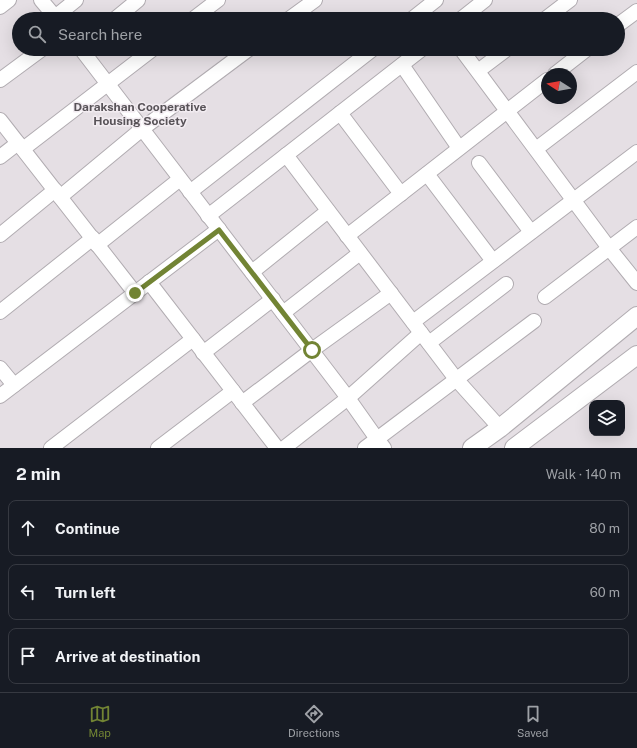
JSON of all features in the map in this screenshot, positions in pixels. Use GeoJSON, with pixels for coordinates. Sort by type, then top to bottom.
{"type":"FeatureCollection","features":[{"type":"Feature","properties":{"kind":"street"},"geometry":{"type":"LineString","coordinates":[[0,7],[9,0]]}},
{"type":"Feature","properties":{"kind":"street"},"geometry":{"type":"LineString","coordinates":[[41,0],[51,12]]}},
{"type":"Feature","properties":{"kind":"street"},"geometry":{"type":"LineString","coordinates":[[63,12],[76,0]]}},
{"type":"Feature","properties":{"kind":"street"},"geometry":{"type":"LineString","coordinates":[[123,12],[138,0]]}},
{"type":"Feature","properties":{"kind":"street"},"geometry":{"type":"LineString","coordinates":[[202,12],[218,0]]}},
{"type":"Feature","properties":{"kind":"street"},"geometry":{"type":"LineString","coordinates":[[299,12],[315,0]]}},
{"type":"Feature","properties":{"kind":"street"},"geometry":{"type":"LineString","coordinates":[[421,12],[436,0]]}},
{"type":"Feature","properties":{"kind":"street"},"geometry":{"type":"LineString","coordinates":[[470,12],[485,0]]}},
{"type":"Feature","properties":{"kind":"street"},"geometry":{"type":"LineString","coordinates":[[554,12],[570,0]]}},
{"type":"Feature","properties":{"kind":"street"},"geometry":{"type":"LineString","coordinates":[[625,20],[637,11]]}},
{"type":"Feature","properties":{"kind":"street"},"geometry":{"type":"LineString","coordinates":[[0,80],[33,56]]}},
{"type":"Feature","properties":{"kind":"street"},"geometry":{"type":"LineString","coordinates":[[86,56],[312,350],[380,443]]}},
{"type":"Feature","properties":{"kind":"street"},"geometry":{"type":"LineString","coordinates":[[0,157],[20,146],[144,56]]}},
{"type":"Feature","properties":{"kind":"street"},"geometry":{"type":"LineString","coordinates":[[0,235],[57,194],[240,56]]}},
{"type":"Feature","properties":{"kind":"street"},"geometry":{"type":"LineString","coordinates":[[190,192],[365,56]]}},
{"type":"Feature","properties":{"kind":"street"},"geometry":{"type":"LineString","coordinates":[[208,216],[413,56]]}},
{"type":"Feature","properties":{"kind":"street"},"geometry":{"type":"LineString","coordinates":[[466,56],[609,248],[637,283]]}},
{"type":"Feature","properties":{"kind":"street"},"geometry":{"type":"LineString","coordinates":[[478,71],[498,56]]}},
{"type":"Feature","properties":{"kind":"street"},"geometry":{"type":"LineString","coordinates":[[563,68],[579,56]]}},
{"type":"Feature","properties":{"kind":"street"},"geometry":{"type":"LineString","coordinates":[[402,65],[459,148]]}},
{"type":"Feature","properties":{"kind":"street"},"geometry":{"type":"LineString","coordinates":[[536,149],[637,72]]}},
{"type":"Feature","properties":{"kind":"street"},"geometry":{"type":"LineString","coordinates":[[347,236],[541,85]]}},
{"type":"Feature","properties":{"kind":"street"},"geometry":{"type":"LineString","coordinates":[[340,113],[401,194]]}},
{"type":"Feature","properties":{"kind":"street"},"geometry":{"type":"LineString","coordinates":[[0,120],[135,293]]}},
{"type":"Feature","properties":{"kind":"street"},"geometry":{"type":"LineString","coordinates":[[284,448],[348,398],[421,333],[492,261],[637,152]]}},
{"type":"Feature","properties":{"kind":"street"},"geometry":{"type":"LineString","coordinates":[[286,156],[456,379],[500,428]]}},
{"type":"Feature","properties":{"kind":"street"},"geometry":{"type":"LineString","coordinates":[[479,164],[531,232]]}},
{"type":"Feature","properties":{"kind":"street"},"geometry":{"type":"LineString","coordinates":[[427,174],[492,261]]}},
{"type":"Feature","properties":{"kind":"street"},"geometry":{"type":"LineString","coordinates":[[0,312],[180,179]]}},
{"type":"Feature","properties":{"kind":"street"},"geometry":{"type":"LineString","coordinates":[[252,272],[328,211]]}},
{"type":"Feature","properties":{"kind":"street"},"geometry":{"type":"LineString","coordinates":[[545,297],[637,227]]}},
{"type":"Feature","properties":{"kind":"street"},"geometry":{"type":"LineString","coordinates":[[0,396],[219,230]]}},
{"type":"Feature","properties":{"kind":"street"},"geometry":{"type":"LineString","coordinates":[[283,313],[360,253]]}},
{"type":"Feature","properties":{"kind":"street"},"geometry":{"type":"LineString","coordinates":[[149,282],[277,448]]}},
{"type":"Feature","properties":{"kind":"street"},"geometry":{"type":"LineString","coordinates":[[421,333],[506,284]]}},
{"type":"Feature","properties":{"kind":"street"},"geometry":{"type":"LineString","coordinates":[[242,403],[391,293]]}},
{"type":"Feature","properties":{"kind":"street"},"geometry":{"type":"LineString","coordinates":[[203,353],[272,299]]}},
{"type":"Feature","properties":{"kind":"street"},"geometry":{"type":"LineString","coordinates":[[472,448],[500,428],[637,316]]}},
{"type":"Feature","properties":{"kind":"street"},"geometry":{"type":"LineString","coordinates":[[365,448],[380,443],[456,379],[534,321]]}},
{"type":"Feature","properties":{"kind":"street"},"geometry":{"type":"LineString","coordinates":[[51,448],[193,339]]}},
{"type":"Feature","properties":{"kind":"street"},"geometry":{"type":"LineString","coordinates":[[514,448],[637,355]]}},
{"type":"Feature","properties":{"kind":"street"},"geometry":{"type":"LineString","coordinates":[[0,368],[14,385]]}},
{"type":"Feature","properties":{"kind":"street"},"geometry":{"type":"LineString","coordinates":[[158,448],[233,391]]}},
{"type":"Feature","properties":{"kind":"street"},"geometry":{"type":"LineString","coordinates":[[531,402],[546,424]]}},
{"type":"Feature","properties":{"kind":"district","name":"Darakshan Cooperative Housing Society"},"geometry":{"type":"Point","coordinates":[140,114]}},
{"type":"Feature","properties":{"kind":"route"},"geometry":{"type":"LineString","coordinates":[[135,293],[219,230],[312,350]]}}]}
